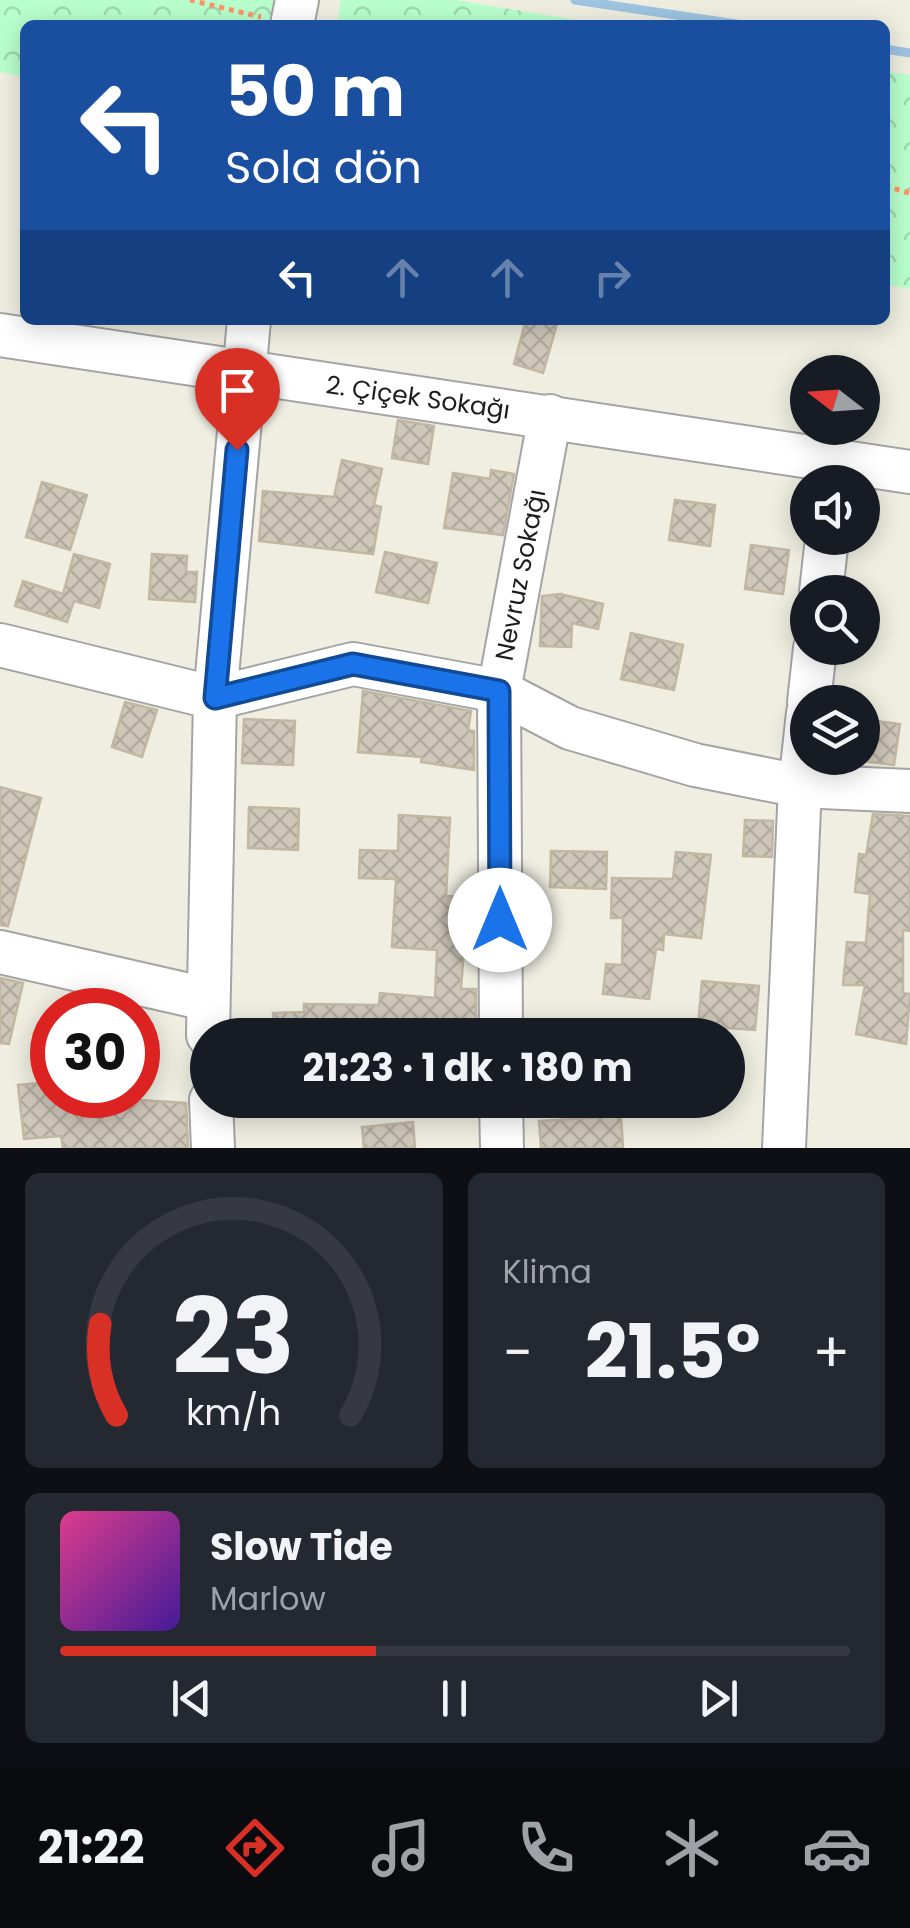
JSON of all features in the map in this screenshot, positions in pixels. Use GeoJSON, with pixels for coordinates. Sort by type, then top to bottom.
{"type":"FeatureCollection","features":[{"type":"Feature","properties":{"kind":"street"},"geometry":{"type":"LineString","coordinates":[[0,952],[207,1017],[215,698],[249,325]]}},
{"type":"Feature","properties":{"kind":"street","name":"2. Çiçek Sokağı"},"geometry":{"type":"LineString","coordinates":[[0,335],[550,416],[803,465]]}},
{"type":"Feature","properties":{"kind":"street","name":"Nevruz Sokağı"},"geometry":{"type":"LineString","coordinates":[[501,1018],[499,691],[550,416]]}},
{"type":"Feature","properties":{"kind":"street","name":"2. Çiçek Sokağı"},"geometry":{"type":"LineString","coordinates":[[880,472],[910,472]]}},
{"type":"Feature","properties":{"kind":"street"},"geometry":{"type":"LineString","coordinates":[[0,645],[215,698],[353,664],[499,691],[570,728],[695,765],[800,786],[910,791]]}},
{"type":"Feature","properties":{"kind":"street"},"geometry":{"type":"LineString","coordinates":[[784,1148],[801,775]]}},
{"type":"Feature","properties":{"kind":"street"},"geometry":{"type":"LineString","coordinates":[[212,1118],[214,1148]]}},
{"type":"Feature","properties":{"kind":"street"},"geometry":{"type":"LineString","coordinates":[[502,1118],[502,1148]]}},
{"type":"Feature","properties":{"kind":"path"},"geometry":{"type":"LineString","coordinates":[[190,0],[287,15]]}},
{"type":"Feature","properties":{"kind":"green space"},"geometry":{"type":"Polygon","coordinates":[[[0,0],[283,0],[279,20],[20,20],[20,76],[0,72],[0,0]]]}},
{"type":"Feature","properties":{"kind":"green space"},"geometry":{"type":"Polygon","coordinates":[[[340,0],[455,0],[577,20],[338,20],[340,0]]]}},
{"type":"Feature","properties":{"kind":"green space"},"geometry":{"type":"Polygon","coordinates":[[[890,72],[910,75],[910,289],[890,285],[890,72]]]}},
{"type":"Feature","properties":{"kind":"building"},"geometry":{"type":"Polygon","coordinates":[[[525,325],[557,325],[543,373],[514,364],[525,325]]]}},
{"type":"Feature","properties":{"kind":"building"},"geometry":{"type":"Polygon","coordinates":[[[398,420],[434,426],[428,464],[392,458],[398,420]]]}},
{"type":"Feature","properties":{"kind":"building"},"geometry":{"type":"Polygon","coordinates":[[[342,460],[382,469],[374,505],[381,507],[373,554],[259,541],[263,491],[334,497],[342,460]]]}},
{"type":"Feature","properties":{"kind":"building"},"geometry":{"type":"Polygon","coordinates":[[[491,470],[514,474],[503,535],[444,528],[453,473],[490,479],[491,470]]]}},
{"type":"Feature","properties":{"kind":"building"},"geometry":{"type":"Polygon","coordinates":[[[42,482],[87,495],[70,550],[26,537],[42,482]]]}},
{"type":"Feature","properties":{"kind":"building"},"geometry":{"type":"Polygon","coordinates":[[[675,500],[715,505],[710,546],[669,540],[675,500]]]}},
{"type":"Feature","properties":{"kind":"building"},"geometry":{"type":"Polygon","coordinates":[[[751,545],[789,550],[783,594],[745,589],[751,545]]]}},
{"type":"Feature","properties":{"kind":"building"},"geometry":{"type":"Polygon","coordinates":[[[385,552],[437,563],[428,603],[376,592],[385,552]]]}},
{"type":"Feature","properties":{"kind":"building"},"geometry":{"type":"Polygon","coordinates":[[[74,554],[110,564],[99,608],[74,601],[67,622],[15,606],[23,581],[63,594],[74,554]]]}},
{"type":"Feature","properties":{"kind":"building"},"geometry":{"type":"Polygon","coordinates":[[[152,554],[187,556],[186,572],[197,572],[195,602],[149,599],[152,554]]]}},
{"type":"Feature","properties":{"kind":"building"},"geometry":{"type":"Polygon","coordinates":[[[560,594],[603,604],[598,629],[572,623],[571,647],[540,646],[542,596],[560,594]]]}},
{"type":"Feature","properties":{"kind":"building"},"geometry":{"type":"Polygon","coordinates":[[[631,633],[683,645],[674,690],[621,679],[631,633]]]}},
{"type":"Feature","properties":{"kind":"building"},"geometry":{"type":"Polygon","coordinates":[[[363,691],[471,711],[468,730],[474,731],[474,770],[421,762],[422,757],[358,752],[363,691]]]}},
{"type":"Feature","properties":{"kind":"building"},"geometry":{"type":"Polygon","coordinates":[[[125,702],[157,710],[142,757],[112,747],[125,702]]]}},
{"type":"Feature","properties":{"kind":"building"},"geometry":{"type":"Polygon","coordinates":[[[244,719],[295,721],[293,765],[242,763],[244,719]]]}},
{"type":"Feature","properties":{"kind":"building"},"geometry":{"type":"Polygon","coordinates":[[[880,721],[900,724],[894,765],[880,763],[880,721]]]}},
{"type":"Feature","properties":{"kind":"building"},"geometry":{"type":"Polygon","coordinates":[[[0,787],[41,798],[8,926],[0,925],[0,787]]]}},
{"type":"Feature","properties":{"kind":"building"},"geometry":{"type":"Polygon","coordinates":[[[249,807],[299,809],[298,850],[248,848],[249,807]]]}},
{"type":"Feature","properties":{"kind":"building"},"geometry":{"type":"Polygon","coordinates":[[[873,814],[910,816],[910,931],[903,930],[903,993],[910,994],[906,1044],[856,1034],[865,985],[843,985],[847,942],[866,943],[870,894],[855,892],[859,854],[866,855],[873,814]]]}},
{"type":"Feature","properties":{"kind":"building"},"geometry":{"type":"Polygon","coordinates":[[[399,815],[450,818],[446,896],[468,897],[461,989],[476,989],[476,1018],[273,1018],[273,1013],[304,1012],[304,1004],[379,1005],[380,993],[435,998],[437,950],[392,947],[396,879],[359,878],[360,850],[398,851],[399,815]]]}},
{"type":"Feature","properties":{"kind":"building"},"geometry":{"type":"Polygon","coordinates":[[[745,820],[773,821],[772,857],[743,856],[745,820]]]}},
{"type":"Feature","properties":{"kind":"building"},"geometry":{"type":"Polygon","coordinates":[[[551,851],[607,852],[606,889],[550,887],[551,851]]]}},
{"type":"Feature","properties":{"kind":"building"},"geometry":{"type":"Polygon","coordinates":[[[676,852],[711,855],[701,938],[664,934],[663,950],[656,949],[649,999],[603,994],[606,964],[622,965],[623,918],[611,918],[612,878],[673,879],[676,852]]]}},
{"type":"Feature","properties":{"kind":"building"},"geometry":{"type":"Polygon","coordinates":[[[0,978],[23,983],[9,1044],[0,1043],[0,978]]]}},
{"type":"Feature","properties":{"kind":"building"},"geometry":{"type":"Polygon","coordinates":[[[702,981],[759,986],[755,1030],[745,1029],[745,1018],[699,1018],[702,981]]]}},
{"type":"Feature","properties":{"kind":"building"},"geometry":{"type":"Polygon","coordinates":[[[30,1084],[30,1118],[160,1118],[160,1101],[186,1103],[188,1148],[63,1148],[61,1136],[24,1139],[18,1085],[30,1084]]]}},
{"type":"Feature","properties":{"kind":"building"},"geometry":{"type":"Polygon","coordinates":[[[621,1118],[623,1148],[541,1148],[539,1121],[621,1118]]]}},
{"type":"Feature","properties":{"kind":"building"},"geometry":{"type":"Polygon","coordinates":[[[413,1122],[415,1148],[364,1148],[362,1127],[413,1122]]]}},
{"type":"Feature","properties":{"kind":"waterway"},"geometry":{"type":"LineString","coordinates":[[575,0],[709,20]]}},
{"type":"Feature","properties":{"kind":"waterway"},"geometry":{"type":"LineString","coordinates":[[890,50],[910,53]]}},
{"type":"Feature","properties":{"kind":"route"},"geometry":{"type":"LineString","coordinates":[[237,450],[215,698],[285,684],[353,664],[499,691],[500,920]]}}]}
